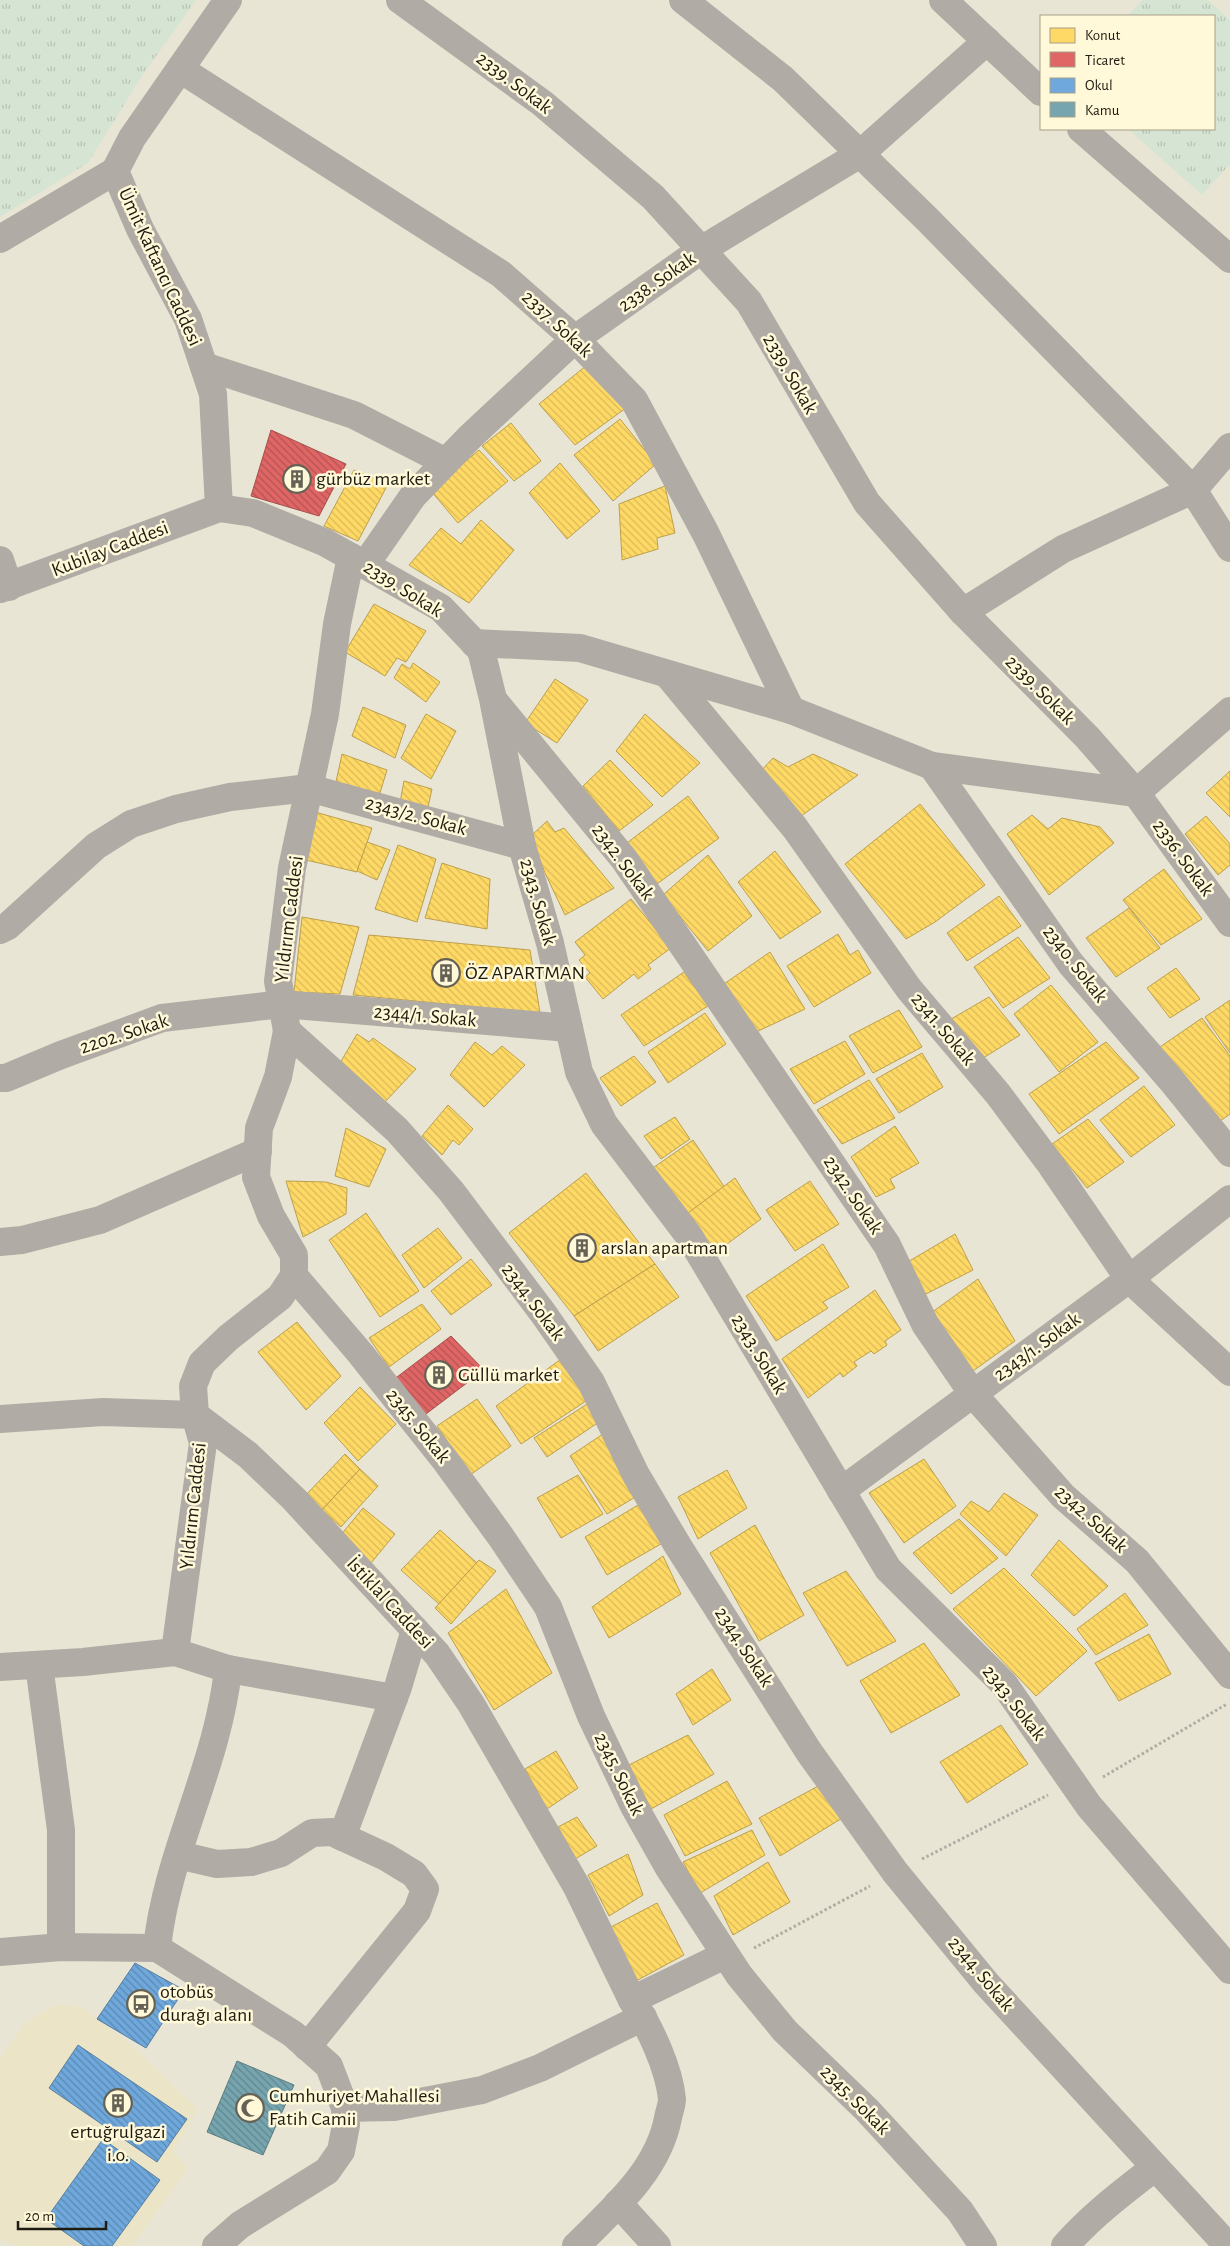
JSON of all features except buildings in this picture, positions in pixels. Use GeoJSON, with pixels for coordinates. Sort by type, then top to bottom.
{"type":"FeatureCollection","features":[{"type":"Feature","properties":{"kind":"street","name":"Ümit Kaftancı Caddesi"},"geometry":{"type":"LineString","coordinates":[[219,508],[213,394],[188,319],[140,229],[116,171],[132,138],[228,0]]}},
{"type":"Feature","properties":{"kind":"street","name":"2339. Sokak"},"geometry":{"type":"LineString","coordinates":[[400,0],[542,103],[653,197],[749,302],[867,503],[963,612],[1087,737],[1136,793]]}},
{"type":"Feature","properties":{"kind":"street"},"geometry":{"type":"LineString","coordinates":[[683,0],[783,79],[860,154],[1193,490],[1230,548]]}},
{"type":"Feature","properties":{"kind":"street"},"geometry":{"type":"LineString","coordinates":[[943,0],[1040,91]]}},
{"type":"Feature","properties":{"kind":"street","name":"2338. Sokak"},"geometry":{"type":"LineString","coordinates":[[358,561],[412,496],[575,339],[701,250],[860,154],[987,41]]}},
{"type":"Feature","properties":{"kind":"street","name":"2337. Sokak"},"geometry":{"type":"LineString","coordinates":[[180,68],[501,274],[575,339],[634,400],[706,534],[792,710]]}},
{"type":"Feature","properties":{"kind":"street"},"geometry":{"type":"LineString","coordinates":[[1082,130],[1230,259]]}},
{"type":"Feature","properties":{"kind":"street"},"geometry":{"type":"LineString","coordinates":[[0,239],[116,171]]}},
{"type":"Feature","properties":{"kind":"street"},"geometry":{"type":"LineString","coordinates":[[204,366],[354,414],[446,462]]}},
{"type":"Feature","properties":{"kind":"street"},"geometry":{"type":"LineString","coordinates":[[963,612],[1063,549],[1193,490],[1230,447]]}},
{"type":"Feature","properties":{"kind":"street","name":"2339. Sokak"},"geometry":{"type":"LineString","coordinates":[[219,508],[253,512],[324,542],[440,608],[474,643]]}},
{"type":"Feature","properties":{"kind":"street","name":"Kubilay Caddesi"},"geometry":{"type":"LineString","coordinates":[[4,588],[219,508]]}},
{"type":"Feature","properties":{"kind":"street"},"geometry":{"type":"LineString","coordinates":[[0,560],[4,588]]}},
{"type":"Feature","properties":{"kind":"street","name":"Yıldırım Caddesi"},"geometry":{"type":"LineString","coordinates":[[175,1652],[203,1442],[195,1415],[193,1386],[202,1363],[228,1338],[280,1297],[294,1276],[294,1255],[271,1216],[256,1177],[259,1128],[278,1077],[287,1031],[278,981],[292,868],[325,714],[337,624],[358,561]]}},
{"type":"Feature","properties":{"kind":"street"},"geometry":{"type":"LineString","coordinates":[[474,643],[580,648],[792,710],[932,766],[1136,793],[1230,711]]}},
{"type":"Feature","properties":{"kind":"street","name":"2343. Sokak"},"geometry":{"type":"LineString","coordinates":[[474,643],[481,650],[493,699],[522,846],[550,943],[579,1072],[604,1124],[689,1236],[888,1569],[1004,1684],[1079,1791],[1230,1970]]}},
{"type":"Feature","properties":{"kind":"street","name":"2341. Sokak"},"geometry":{"type":"LineString","coordinates":[[668,675],[795,828],[909,989],[998,1094],[1051,1165],[1128,1279],[1230,1372]]}},
{"type":"Feature","properties":{"kind":"street","name":"2342. Sokak"},"geometry":{"type":"LineString","coordinates":[[493,699],[629,867],[887,1245],[925,1324],[972,1394],[1063,1496],[1137,1561],[1230,1675]]}},
{"type":"Feature","properties":{"kind":"street","name":"2340. Sokak"},"geometry":{"type":"LineString","coordinates":[[932,766],[1071,964],[1172,1081],[1230,1153]]}},
{"type":"Feature","properties":{"kind":"street"},"geometry":{"type":"LineString","coordinates":[[0,930],[8,926],[96,846],[131,824],[176,809],[230,797],[309,788]]}},
{"type":"Feature","properties":{"kind":"street","name":"2343/2. Sokak"},"geometry":{"type":"LineString","coordinates":[[309,788],[522,846]]}},
{"type":"Feature","properties":{"kind":"street","name":"2336. Sokak"},"geometry":{"type":"LineString","coordinates":[[1136,793],[1230,923]]}},
{"type":"Feature","properties":{"kind":"street","name":"2344/1. Sokak"},"geometry":{"type":"LineString","coordinates":[[282,1004],[569,1028]]}},
{"type":"Feature","properties":{"kind":"street","name":"2202. Sokak"},"geometry":{"type":"LineString","coordinates":[[0,1078],[6,1078],[61,1055],[162,1018],[282,1004]]}},
{"type":"Feature","properties":{"kind":"street","name":"2344. Sokak"},"geometry":{"type":"LineString","coordinates":[[287,1031],[397,1130],[451,1191],[543,1313],[591,1382],[636,1475],[678,1546],[758,1669],[809,1752],[895,1872],[986,1983],[1154,2168],[1228,2246]]}},
{"type":"Feature","properties":{"kind":"street"},"geometry":{"type":"LineString","coordinates":[[0,1242],[22,1240],[100,1220],[258,1151]]}},
{"type":"Feature","properties":{"kind":"street","name":"2343/1. Sokak"},"geometry":{"type":"LineString","coordinates":[[841,1491],[1128,1279],[1230,1199]]}},
{"type":"Feature","properties":{"kind":"street","name":"2345. Sokak"},"geometry":{"type":"LineString","coordinates":[[294,1276],[360,1353],[445,1460],[502,1537],[548,1607],[590,1716],[634,1806],[669,1868],[725,1955],[785,2031],[867,2110],[960,2210],[983,2246]]}},
{"type":"Feature","properties":{"kind":"street"},"geometry":{"type":"LineString","coordinates":[[0,1419],[103,1412],[195,1415]]}},
{"type":"Feature","properties":{"kind":"street","name":"İstiklal Caddesi"},"geometry":{"type":"LineString","coordinates":[[195,1415],[248,1456],[294,1499],[437,1654],[471,1704],[577,1887],[662,2058],[672,2099],[664,2138],[644,2174],[576,2246]]}},
{"type":"Feature","properties":{"kind":"street"},"geometry":{"type":"LineString","coordinates":[[342,1837],[394,1698],[414,1630]]}},
{"type":"Feature","properties":{"kind":"street"},"geometry":{"type":"LineString","coordinates":[[0,1667],[175,1652],[228,1669],[394,1698]]}},
{"type":"Feature","properties":{"kind":"street"},"geometry":{"type":"LineString","coordinates":[[39,1664],[61,1830],[61,1947]]}},
{"type":"Feature","properties":{"kind":"street"},"geometry":{"type":"LineString","coordinates":[[157,1948],[159,1927],[172,1872],[212,1747],[225,1698],[228,1669]]}},
{"type":"Feature","properties":{"kind":"street"},"geometry":{"type":"LineString","coordinates":[[178,1855],[217,1864],[251,1862],[281,1854],[312,1833],[332,1832],[386,1857],[414,1874],[425,1889],[417,1911],[307,2047]]}},
{"type":"Feature","properties":{"kind":"street"},"geometry":{"type":"LineString","coordinates":[[0,1952],[61,1947],[157,1948],[293,2034],[330,2066],[345,2108],[346,2125],[341,2151],[327,2171],[240,2225],[216,2246]]}},
{"type":"Feature","properties":{"kind":"street"},"geometry":{"type":"LineString","coordinates":[[345,2108],[394,2107],[482,2090],[540,2068],[725,1955]]}},
{"type":"Feature","properties":{"kind":"street"},"geometry":{"type":"LineString","coordinates":[[1065,2246],[1076,2232],[1154,2168]]}},
{"type":"Feature","properties":{"kind":"street"},"geometry":{"type":"LineString","coordinates":[[618,2203],[658,2246]]}},
{"type":"Feature","properties":{"kind":"path"},"geometry":{"type":"LineString","coordinates":[[1079,1791],[1230,1702]]}},
{"type":"Feature","properties":{"kind":"shaded area"},"geometry":{"type":"Polygon","coordinates":[[[54,2005],[80,2006],[129,2043],[198,2109],[173,2152],[188,2168],[132,2246],[17,2246],[0,2240],[0,2059],[25,2023],[54,2005]]]}},
{"type":"Feature","properties":{"kind":"green space"},"geometry":{"type":"Polygon","coordinates":[[[0,0],[196,0],[142,76],[88,163],[0,217],[0,0]]]}},
{"type":"Feature","properties":{"kind":"green space"},"geometry":{"type":"Polygon","coordinates":[[[1142,0],[1208,0],[1230,20],[1230,164],[1202,195],[1129,130],[1215,130],[1215,15],[1128,15],[1142,0]]]}},
{"type":"Feature","properties":{"kind":"place","name":"gürbüz market"},"geometry":{"type":"Point","coordinates":[297,479]}},
{"type":"Feature","properties":{"kind":"place","name":"ÖZ APARTMAN"},"geometry":{"type":"Point","coordinates":[446,973]}},
{"type":"Feature","properties":{"kind":"place","name":"arslan apartman"},"geometry":{"type":"Point","coordinates":[582,1248]}},
{"type":"Feature","properties":{"kind":"place","name":"Güllü market"},"geometry":{"type":"Point","coordinates":[439,1375]}},
{"type":"Feature","properties":{"kind":"place","name":"otobüs durağı alanı"},"geometry":{"type":"Point","coordinates":[141,2004]}},
{"type":"Feature","properties":{"kind":"place","name":"ertuğrulgazi i.o."},"geometry":{"type":"Point","coordinates":[118,2103]}},
{"type":"Feature","properties":{"kind":"place","name":"Cumhuriyet Mahallesi Fatih Camii"},"geometry":{"type":"Point","coordinates":[250,2108]}}]}
